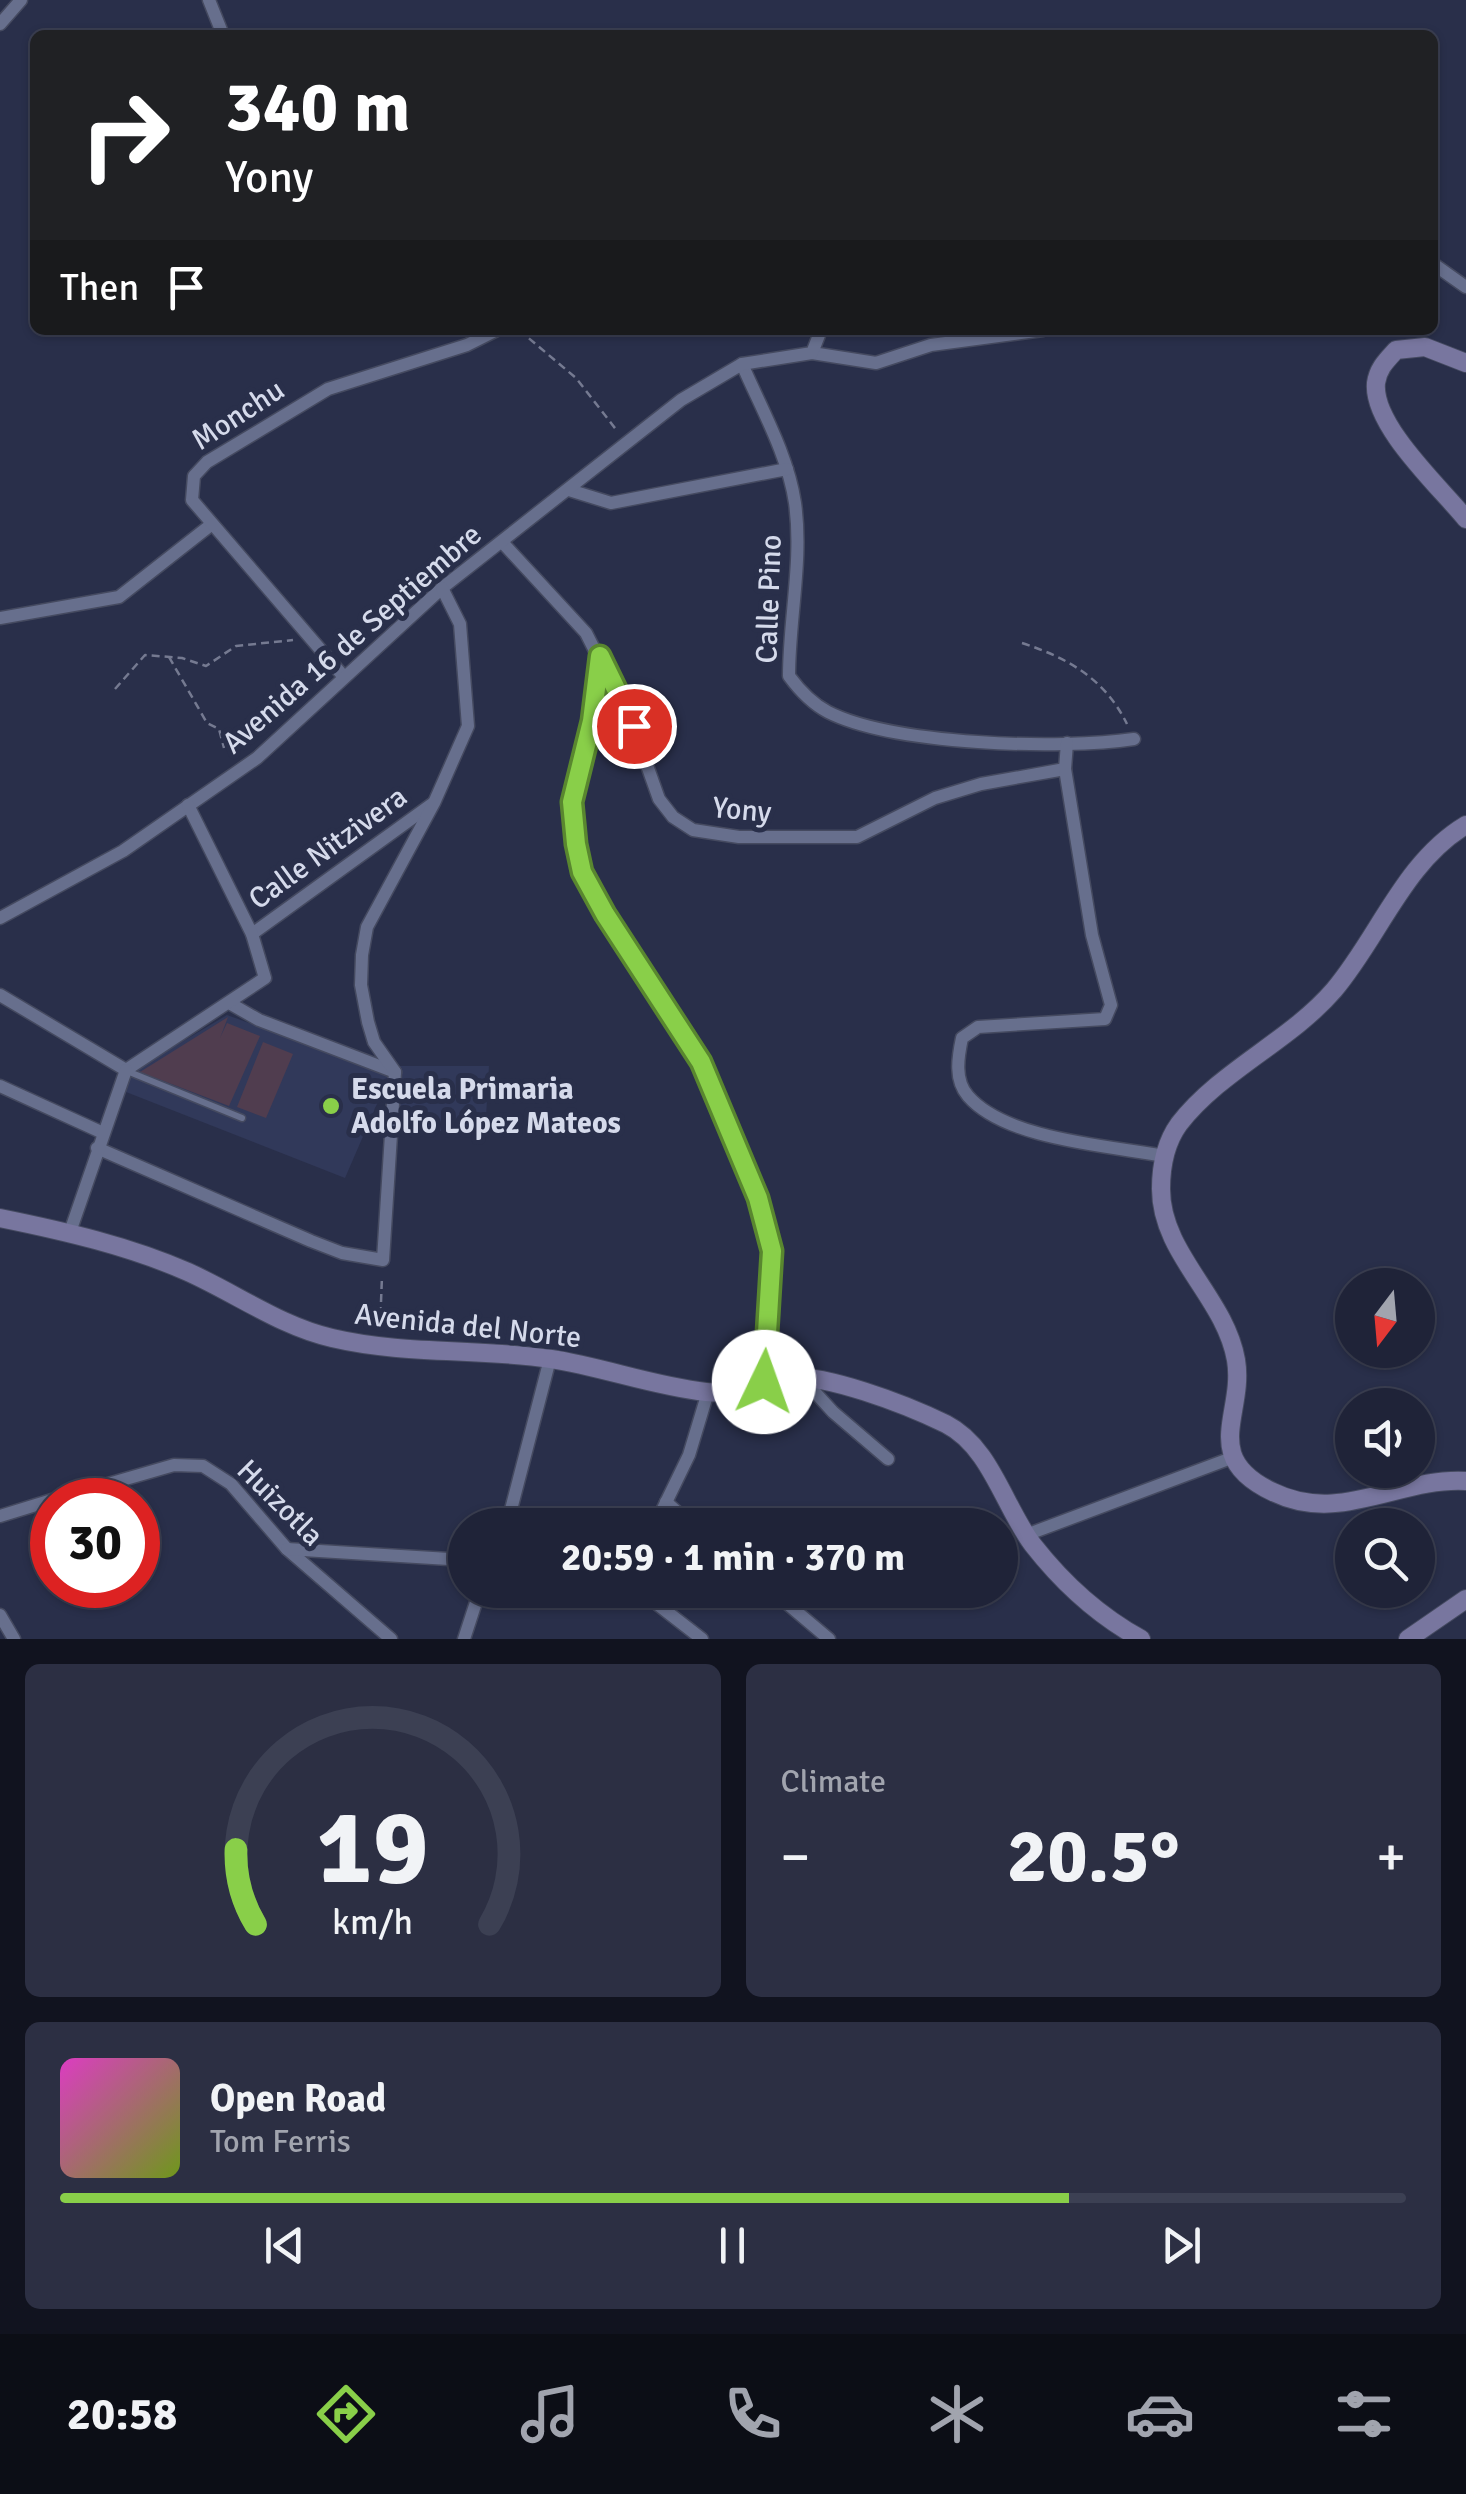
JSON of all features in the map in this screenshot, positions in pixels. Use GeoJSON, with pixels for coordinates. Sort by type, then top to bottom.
{"type":"FeatureCollection","features":[{"type":"Feature","properties":{"kind":"street"},"geometry":{"type":"LineString","coordinates":[[0,24],[21,0]]}},
{"type":"Feature","properties":{"kind":"street"},"geometry":{"type":"LineString","coordinates":[[209,0],[220,30]]}},
{"type":"Feature","properties":{"kind":"street"},"geometry":{"type":"LineString","coordinates":[[1438,267],[1466,287]]}},
{"type":"Feature","properties":{"kind":"street","name":"Monchu"},"geometry":{"type":"LineString","coordinates":[[344,677],[212,524],[190,494],[194,476],[207,462],[328,389],[487,335]]}},
{"type":"Feature","properties":{"kind":"street"},"geometry":{"type":"LineString","coordinates":[[812,352],[818,335]]}},
{"type":"Feature","properties":{"kind":"street","name":"Avenida 16 de Septiembre"},"geometry":{"type":"LineString","coordinates":[[0,918],[122,851],[257,758],[442,588],[569,490],[626,440],[742,364],[812,352],[876,363],[930,345],[1005,335]]}},
{"type":"Feature","properties":{"kind":"street"},"geometry":{"type":"LineString","coordinates":[[1466,363],[1425,347],[1396,350],[1380,369],[1376,386],[1378,408],[1395,434],[1466,519]]}},
{"type":"Feature","properties":{"kind":"street","name":"Calle Pino"},"geometry":{"type":"LineString","coordinates":[[742,364],[787,469],[797,536],[789,676],[810,702],[886,732],[1067,742],[1134,739]]}},
{"type":"Feature","properties":{"kind":"street"},"geometry":{"type":"LineString","coordinates":[[569,490],[611,503],[787,469]]}},
{"type":"Feature","properties":{"kind":"street"},"geometry":{"type":"LineString","coordinates":[[0,618],[118,597],[212,524]]}},
{"type":"Feature","properties":{"kind":"street","name":"Yony"},"geometry":{"type":"LineString","coordinates":[[502,542],[570,614],[600,656],[634,726],[659,799],[682,825],[708,834],[800,839],[857,836],[936,798],[981,784],[1065,769]]}},
{"type":"Feature","properties":{"kind":"street"},"geometry":{"type":"LineString","coordinates":[[97,1148],[311,1242],[342,1253],[383,1260],[395,1072],[374,1042],[368,1022],[361,985],[362,955],[377,907],[434,803],[468,726],[460,624],[442,588]]}},
{"type":"Feature","properties":{"kind":"street"},"geometry":{"type":"LineString","coordinates":[[600,656],[592,721],[572,802],[582,872],[701,1062],[758,1198],[772,1251],[764,1382]]}},
{"type":"Feature","properties":{"kind":"street"},"geometry":{"type":"LineString","coordinates":[[1067,742],[1065,769],[1092,935],[1111,1005],[1105,1020],[978,1027],[962,1038],[959,1076],[966,1094],[1013,1126],[1165,1156]]}},
{"type":"Feature","properties":{"kind":"street","name":"Calle Nitzivera"},"geometry":{"type":"LineString","coordinates":[[252,934],[434,803]]}},
{"type":"Feature","properties":{"kind":"street"},"geometry":{"type":"LineString","coordinates":[[70,1232],[101,1132],[126,1070],[265,978],[252,934],[188,805]]}},
{"type":"Feature","properties":{"kind":"street"},"geometry":{"type":"LineString","coordinates":[[1466,825],[1416,872],[1330,995],[1200,1102],[1178,1125],[1165,1156],[1161,1187],[1167,1226],[1223,1317],[1237,1365],[1229,1424],[1234,1457],[1251,1480],[1276,1494],[1316,1504],[1366,1502],[1421,1484],[1466,1482]]}},
{"type":"Feature","properties":{"kind":"street"},"geometry":{"type":"LineString","coordinates":[[0,995],[126,1070]]}},
{"type":"Feature","properties":{"kind":"street"},"geometry":{"type":"LineString","coordinates":[[231,1004],[259,1020],[395,1072]]}},
{"type":"Feature","properties":{"kind":"street"},"geometry":{"type":"LineString","coordinates":[[0,1086],[101,1132]]}},
{"type":"Feature","properties":{"kind":"street","name":"Avenida del Norte"},"geometry":{"type":"LineString","coordinates":[[0,1218],[70,1232],[189,1272],[295,1326],[378,1346],[550,1358],[708,1392],[802,1378],[849,1388],[950,1426],[972,1445],[1026,1535],[1099,1612],[1141,1639]]}},
{"type":"Feature","properties":{"kind":"street"},"geometry":{"type":"LineString","coordinates":[[515,1508],[550,1358]]}},
{"type":"Feature","properties":{"kind":"street"},"geometry":{"type":"LineString","coordinates":[[802,1378],[833,1412],[888,1459]]}},
{"type":"Feature","properties":{"kind":"street"},"geometry":{"type":"LineString","coordinates":[[663,1508],[689,1455],[708,1392]]}},
{"type":"Feature","properties":{"kind":"street"},"geometry":{"type":"LineString","coordinates":[[1026,1535],[1234,1457]]}},
{"type":"Feature","properties":{"kind":"street","name":"Huizotla"},"geometry":{"type":"LineString","coordinates":[[135,1478],[191,1463],[231,1484],[287,1549],[378,1634],[392,1639]]}},
{"type":"Feature","properties":{"kind":"street"},"geometry":{"type":"LineString","coordinates":[[666,1502],[673,1508]]}},
{"type":"Feature","properties":{"kind":"street","name":"Huizotla"},"geometry":{"type":"LineString","coordinates":[[0,1516],[30,1507]]}},
{"type":"Feature","properties":{"kind":"street"},"geometry":{"type":"LineString","coordinates":[[287,1549],[448,1559]]}},
{"type":"Feature","properties":{"kind":"street"},"geometry":{"type":"LineString","coordinates":[[1408,1639],[1466,1600]]}},
{"type":"Feature","properties":{"kind":"street"},"geometry":{"type":"LineString","coordinates":[[464,1639],[474,1608]]}},
{"type":"Feature","properties":{"kind":"street"},"geometry":{"type":"LineString","coordinates":[[662,1608],[702,1639]]}},
{"type":"Feature","properties":{"kind":"street"},"geometry":{"type":"LineString","coordinates":[[792,1608],[828,1639]]}},
{"type":"Feature","properties":{"kind":"street"},"geometry":{"type":"LineString","coordinates":[[0,1615],[14,1639]]}},
{"type":"Feature","properties":{"kind":"lane"},"geometry":{"type":"LineString","coordinates":[[126,1070],[242,1118]]}},
{"type":"Feature","properties":{"kind":"path"},"geometry":{"type":"LineString","coordinates":[[525,335],[576,378],[626,440]]}},
{"type":"Feature","properties":{"kind":"path"},"geometry":{"type":"LineString","coordinates":[[115,689],[138,658],[149,654],[206,666],[236,646],[314,639]]}},
{"type":"Feature","properties":{"kind":"path"},"geometry":{"type":"LineString","coordinates":[[1022,643],[1065,657],[1109,693],[1134,739]]}},
{"type":"Feature","properties":{"kind":"path"},"geometry":{"type":"LineString","coordinates":[[169,656],[206,723],[219,729],[224,748]]}},
{"type":"Feature","properties":{"kind":"path"},"geometry":{"type":"LineString","coordinates":[[378,1346],[383,1260]]}},
{"type":"Feature","properties":{"kind":"shaded area"},"geometry":{"type":"Polygon","coordinates":[[[227,1015],[390,1074],[345,1178],[121,1090],[138,1068],[227,1015]]]}},
{"type":"Feature","properties":{"kind":"shaded area"},"geometry":{"type":"Polygon","coordinates":[[[228,1017],[220,1038],[227,1023],[260,1036],[229,1106],[140,1072],[228,1017]]]}},
{"type":"Feature","properties":{"kind":"shaded area"},"geometry":{"type":"Polygon","coordinates":[[[263,1042],[293,1054],[266,1118],[237,1107],[263,1042]]]}},
{"type":"Feature","properties":{"kind":"shaded area"},"geometry":{"type":"Polygon","coordinates":[[[400,1066],[489,1066],[485,1134],[399,1128],[400,1066]]]}},
{"type":"Feature","properties":{"kind":"place","name":"Escuela Primaria Adolfo López Mateos"},"geometry":{"type":"Point","coordinates":[331,1106]}},
{"type":"Feature","properties":{"kind":"route"},"geometry":{"type":"LineString","coordinates":[[634,726],[600,656],[592,721],[572,802],[572,827],[582,872],[701,1062],[758,1198],[772,1251],[764,1382]]}}]}
